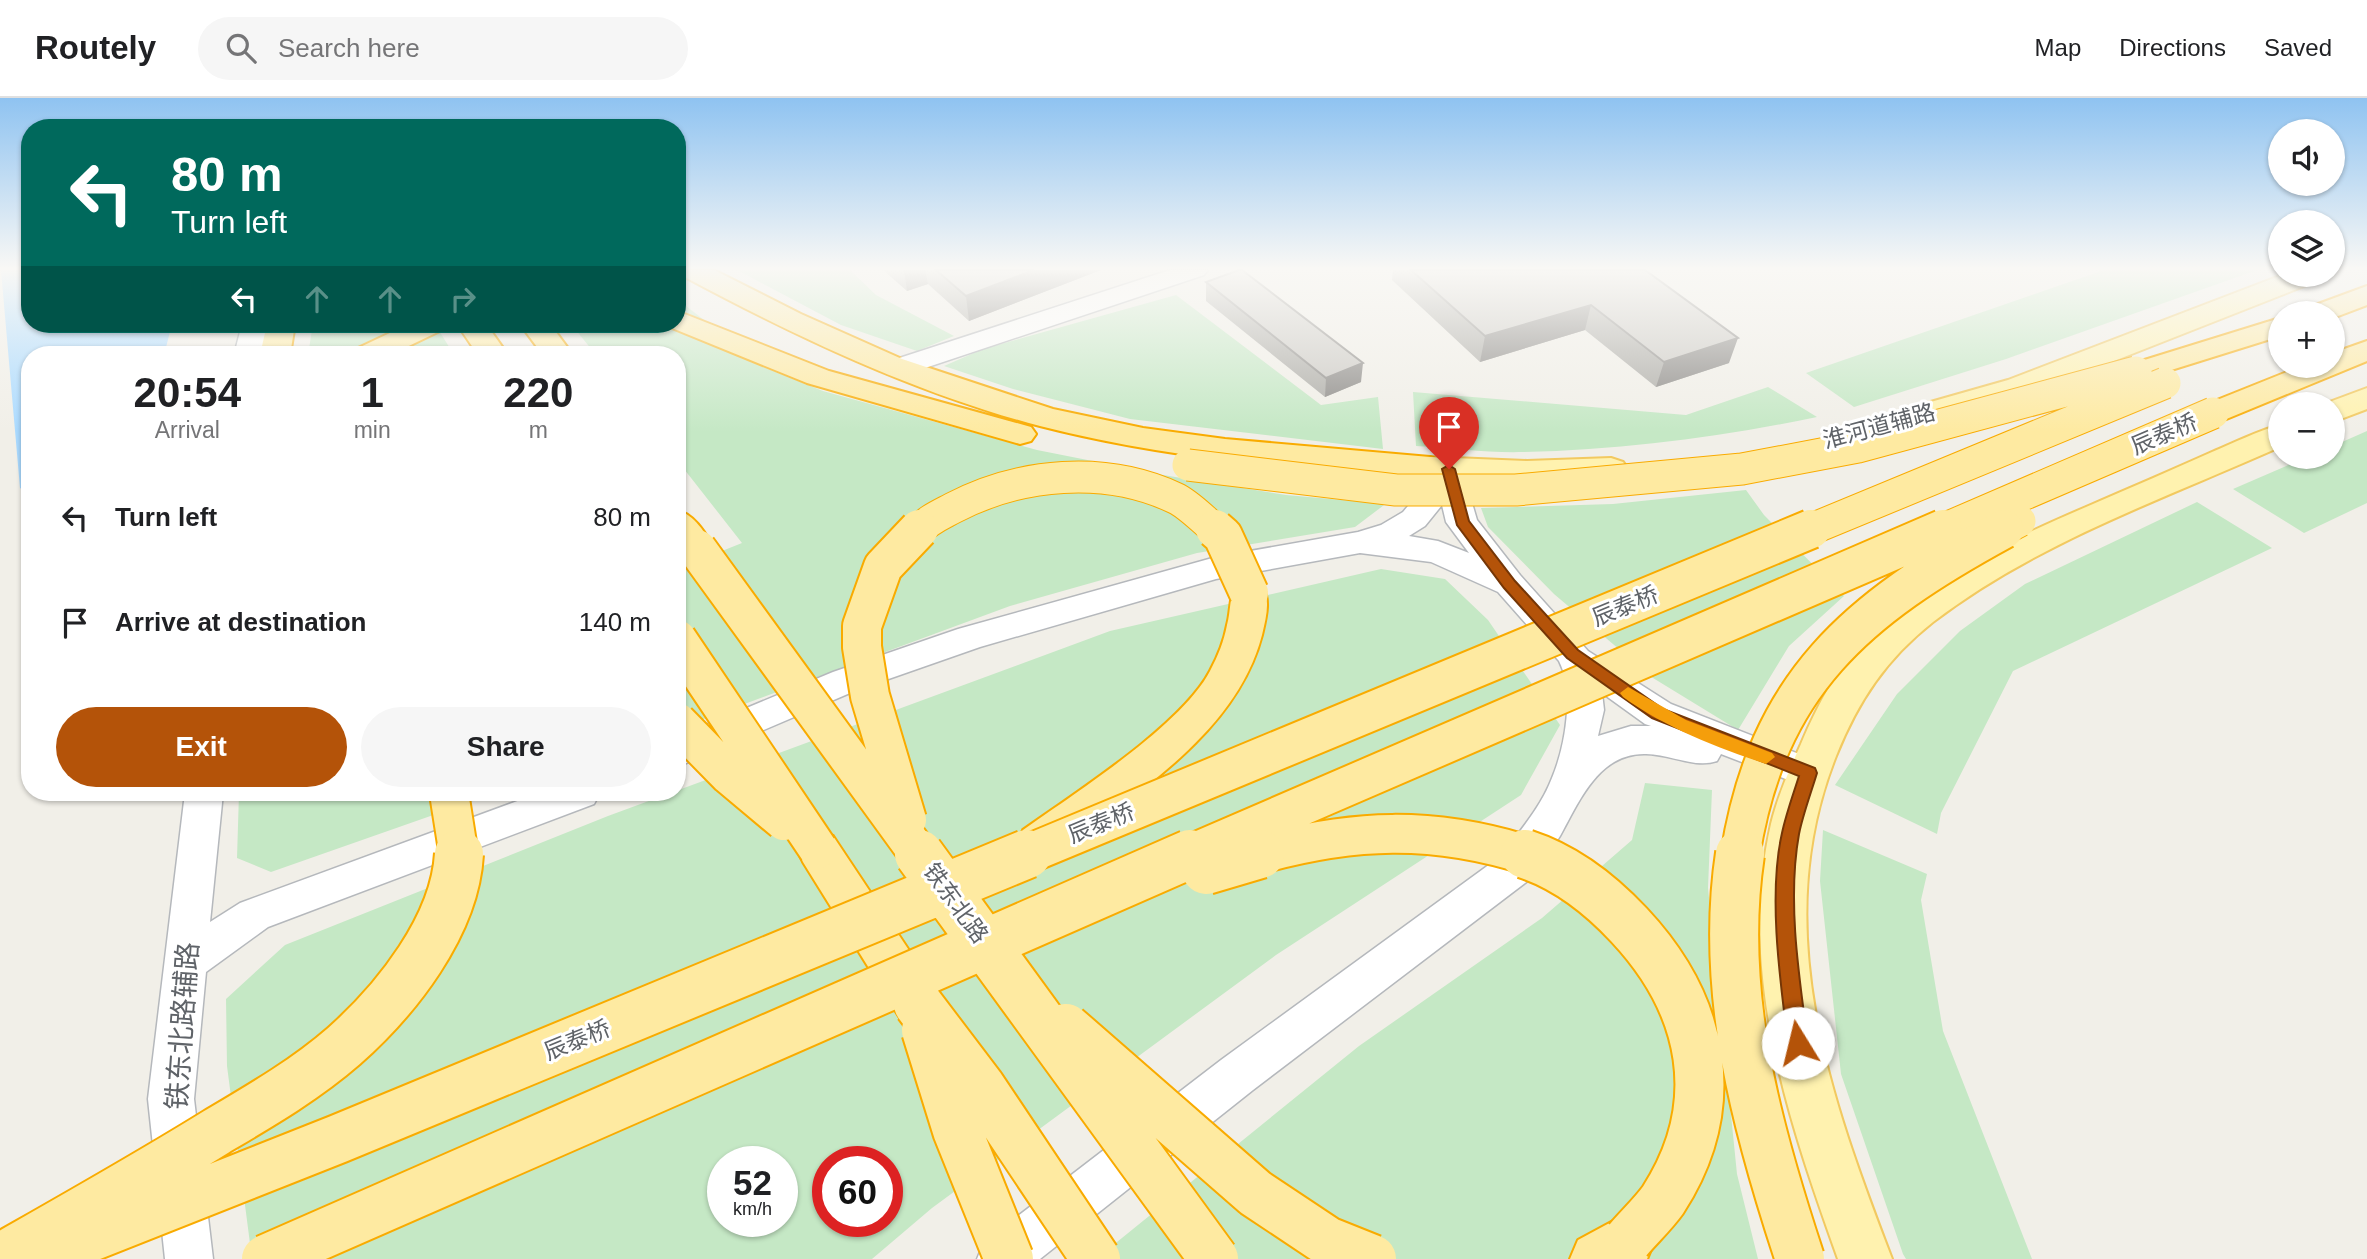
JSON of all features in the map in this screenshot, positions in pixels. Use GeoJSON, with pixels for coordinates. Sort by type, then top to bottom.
{"type":"FeatureCollection","features":[{"type":"Feature","properties":{"kind":"highway"},"geometry":{"type":"LineString","coordinates":[[687,324],[818,377],[891,382],[1000,403],[1101,430],[1260,453],[1439,469]]}},
{"type":"Feature","properties":{"kind":"highway"},"geometry":{"type":"LineString","coordinates":[[758,324],[891,382],[1046,441],[1212,469],[1396,490],[1516,490],[1742,469],[1858,447],[2150,378],[2268,334]]}},
{"type":"Feature","properties":{"kind":"highway"},"geometry":{"type":"LineString","coordinates":[[789,324],[891,382]]}},
{"type":"Feature","properties":{"kind":"highway"},"geometry":{"type":"LineString","coordinates":[[386,346],[413,333]]}},
{"type":"Feature","properties":{"kind":"highway"},"geometry":{"type":"LineString","coordinates":[[2345,359],[2367,350]]}},
{"type":"Feature","properties":{"kind":"highway","name":"辰泰桥"},"geometry":{"type":"LineString","coordinates":[[35,1259],[351,1133],[1022,856],[2150,378]]}},
{"type":"Feature","properties":{"kind":"highway"},"geometry":{"type":"LineString","coordinates":[[1800,1259],[1755,1113],[1740,1027],[1733,957],[1737,886],[1749,803],[1769,744],[1795,699],[1824,659],[1904,591],[1976,544],[2303,378]]}},
{"type":"Feature","properties":{"kind":"highway","name":"辰泰桥"},"geometry":{"type":"LineString","coordinates":[[266,1259],[1030,923],[2221,420]]}},
{"type":"Feature","properties":{"kind":"highway"},"geometry":{"type":"LineString","coordinates":[[914,846],[862,666],[862,624],[880,569],[904,540],[932,515],[952,503],[996,487],[1072,476],[1100,477],[1149,487],[1201,515],[1219,529],[1234,549],[1248,593],[1249,605],[1241,640],[1219,687],[1202,712],[1136,769],[1022,856]]}},
{"type":"Feature","properties":{"kind":"highway","name":"铁东北路"},"geometry":{"type":"LineString","coordinates":[[687,535],[1214,1259]]}},
{"type":"Feature","properties":{"kind":"highway"},"geometry":{"type":"LineString","coordinates":[[686,652],[918,1004],[981,1087],[1096,1259]]}},
{"type":"Feature","properties":{"kind":"highway"},"geometry":{"type":"LineString","coordinates":[[686,731],[729,775],[818,849]]}},
{"type":"Feature","properties":{"kind":"highway"},"geometry":{"type":"LineString","coordinates":[[0,1258],[155,1170],[287,1089],[344,1046],[387,999],[420,955],[443,913],[458,867],[456,826],[451,801]]}},
{"type":"Feature","properties":{"kind":"highway"},"geometry":{"type":"LineString","coordinates":[[1030,923],[1274,850],[1389,833],[1431,833],[1531,855],[1591,888],[1646,938],[1678,988],[1696,1035],[1701,1074],[1694,1132],[1669,1194],[1650,1219],[1628,1240],[1597,1259]]}},
{"type":"Feature","properties":{"kind":"highway"},"geometry":{"type":"LineString","coordinates":[[1012,980],[1255,1193],[1326,1241],[1372,1259]]}},
{"type":"Feature","properties":{"kind":"highway"},"geometry":{"type":"LineString","coordinates":[[918,1004],[957,1130],[1009,1259]]}},
{"type":"Feature","properties":{"kind":"main road","name":"淮河道辅路"},"geometry":{"type":"LineString","coordinates":[[1439,469],[1527,471],[1634,467],[1728,459],[1832,440],[2019,387],[2181,324]]}},
{"type":"Feature","properties":{"kind":"main road"},"geometry":{"type":"LineString","coordinates":[[2345,407],[2367,397]]}},
{"type":"Feature","properties":{"kind":"main road"},"geometry":{"type":"LineString","coordinates":[[1865,1259],[1824,1150],[1794,1021],[1788,968],[1787,880],[1790,834],[1806,780],[1838,704],[1866,663],[1893,636],[1951,592],[2023,548],[2268,440]]}},
{"type":"Feature","properties":{"kind":"street"},"geometry":{"type":"LineString","coordinates":[[891,382],[1048,324]]}},
{"type":"Feature","properties":{"kind":"street"},"geometry":{"type":"LineString","coordinates":[[686,748],[845,681],[970,638],[1216,568],[1360,542],[1403,526],[1421,512],[1431,495],[1439,469]]}},
{"type":"Feature","properties":{"kind":"street"},"geometry":{"type":"LineString","coordinates":[[1439,469],[1462,522],[1510,584],[1573,654],[1658,714],[1806,780]]}},
{"type":"Feature","properties":{"kind":"street"},"geometry":{"type":"LineString","coordinates":[[1360,542],[1438,552],[1510,584]]}},
{"type":"Feature","properties":{"kind":"street"},"geometry":{"type":"LineString","coordinates":[[1001,1259],[1237,1075],[1515,869],[1545,827],[1571,779],[1583,731],[1587,696],[1583,674],[1573,654]]}},
{"type":"Feature","properties":{"kind":"street"},"geometry":{"type":"LineString","coordinates":[[1571,779],[1606,748],[1625,741],[1652,740],[1683,745],[1806,780]]}},
{"type":"Feature","properties":{"kind":"street","name":"铁东北路辅路"},"geometry":{"type":"LineString","coordinates":[[189,1259],[171,1100],[203,801]]}},
{"type":"Feature","properties":{"kind":"street"},"geometry":{"type":"LineString","coordinates":[[186,962],[254,915],[560,801]]}},
{"type":"Feature","properties":{"kind":"green space"},"geometry":{"type":"Polygon","coordinates":[[[686,324],[709,324],[766,368],[823,391],[1037,450],[1163,475],[1286,495],[1353,501],[1392,499],[1355,527],[1197,553],[1010,606],[686,726],[686,565],[742,543],[686,471],[686,346],[589,346],[578,333],[686,333],[686,324]]]}},
{"type":"Feature","properties":{"kind":"green space"},"geometry":{"type":"Polygon","coordinates":[[[932,324],[954,336],[917,351],[841,325],[932,324]]]}},
{"type":"Feature","properties":{"kind":"green space"},"geometry":{"type":"Polygon","coordinates":[[[1072,324],[1214,324],[1321,405],[1378,397],[1383,449],[1130,419],[1013,389],[944,366],[983,349],[1072,324]]]}},
{"type":"Feature","properties":{"kind":"green space"},"geometry":{"type":"Polygon","coordinates":[[[1947,324],[2104,324],[2006,359],[1854,407],[1806,373],[1947,324]]]}},
{"type":"Feature","properties":{"kind":"green space"},"geometry":{"type":"Polygon","coordinates":[[[312,333],[441,333],[448,346],[309,346],[312,333]]]}},
{"type":"Feature","properties":{"kind":"green space"},"geometry":{"type":"Polygon","coordinates":[[[1768,387],[1817,417],[1708,436],[1560,451],[1510,452],[1416,446],[1413,392],[1686,415],[1768,387]]]}},
{"type":"Feature","properties":{"kind":"green space"},"geometry":{"type":"Polygon","coordinates":[[[2367,431],[2367,503],[2304,533],[2233,489],[2279,469],[2345,469],[2345,441],[2367,431]]]}},
{"type":"Feature","properties":{"kind":"green space"},"geometry":{"type":"Polygon","coordinates":[[[1746,490],[1764,515],[1844,596],[1789,646],[1738,730],[1653,678],[1554,594],[1488,527],[1481,508],[1613,504],[1746,490]]]}},
{"type":"Feature","properties":{"kind":"green space"},"geometry":{"type":"Polygon","coordinates":[[[2197,502],[2272,548],[2013,671],[1941,813],[1937,834],[1835,785],[1897,694],[1960,631],[2025,584],[2197,502]]]}},
{"type":"Feature","properties":{"kind":"green space"},"geometry":{"type":"Polygon","coordinates":[[[1381,569],[1445,579],[1488,620],[1560,725],[1521,795],[1276,955],[932,1208],[903,1233],[903,1146],[812,1146],[812,1237],[898,1237],[872,1259],[252,1259],[227,1066],[226,999],[285,945],[649,801],[686,801],[686,787],[1110,631],[1381,569]]]}},
{"type":"Feature","properties":{"kind":"green space"},"geometry":{"type":"Polygon","coordinates":[[[1645,783],[1712,790],[1708,888],[1737,1174],[1758,1259],[1096,1259],[1359,1046],[1542,918],[1632,840],[1645,783]]]}},
{"type":"Feature","properties":{"kind":"green space"},"geometry":{"type":"Polygon","coordinates":[[[239,801],[473,801],[271,872],[237,858],[239,801]]]}},
{"type":"Feature","properties":{"kind":"green space"},"geometry":{"type":"Polygon","coordinates":[[[1823,830],[1927,874],[1921,900],[1943,1031],[2032,1259],[1906,1259],[1903,1254],[1841,1074],[1820,881],[1823,830]]]}},
{"type":"Feature","properties":{"kind":"water"},"geometry":{"type":"Polygon","coordinates":[[[6,324],[21,324],[21,333],[170,333],[166,346],[21,346],[20,488],[6,324]]]}},
{"type":"Feature","properties":{"kind":"building"},"geometry":{"type":"Polygon","coordinates":[[[1259,324],[1312,324],[1363,363],[1326,378],[1259,324]]]}},
{"type":"Feature","properties":{"kind":"building"},"geometry":{"type":"Polygon","coordinates":[[[1472,324],[1525,324],[1485,336],[1472,324]]]}},
{"type":"Feature","properties":{"kind":"building"},"geometry":{"type":"Polygon","coordinates":[[[1616,324],[1719,324],[1738,338],[1664,362],[1616,324]]]}},
{"type":"Feature","properties":{"kind":"slow traffic"},"geometry":{"type":"LineString","coordinates":[[1628,693],[1658,714],[1680,725],[1766,757]]}},
{"type":"Feature","properties":{"kind":"route"},"geometry":{"type":"LineString","coordinates":[[1449,469],[1450,485],[1462,522],[1510,584],[1573,654],[1658,714],[1707,736],[1809,773],[1802,787],[1790,834],[1787,880],[1788,968],[1798,1043]]}}]}
